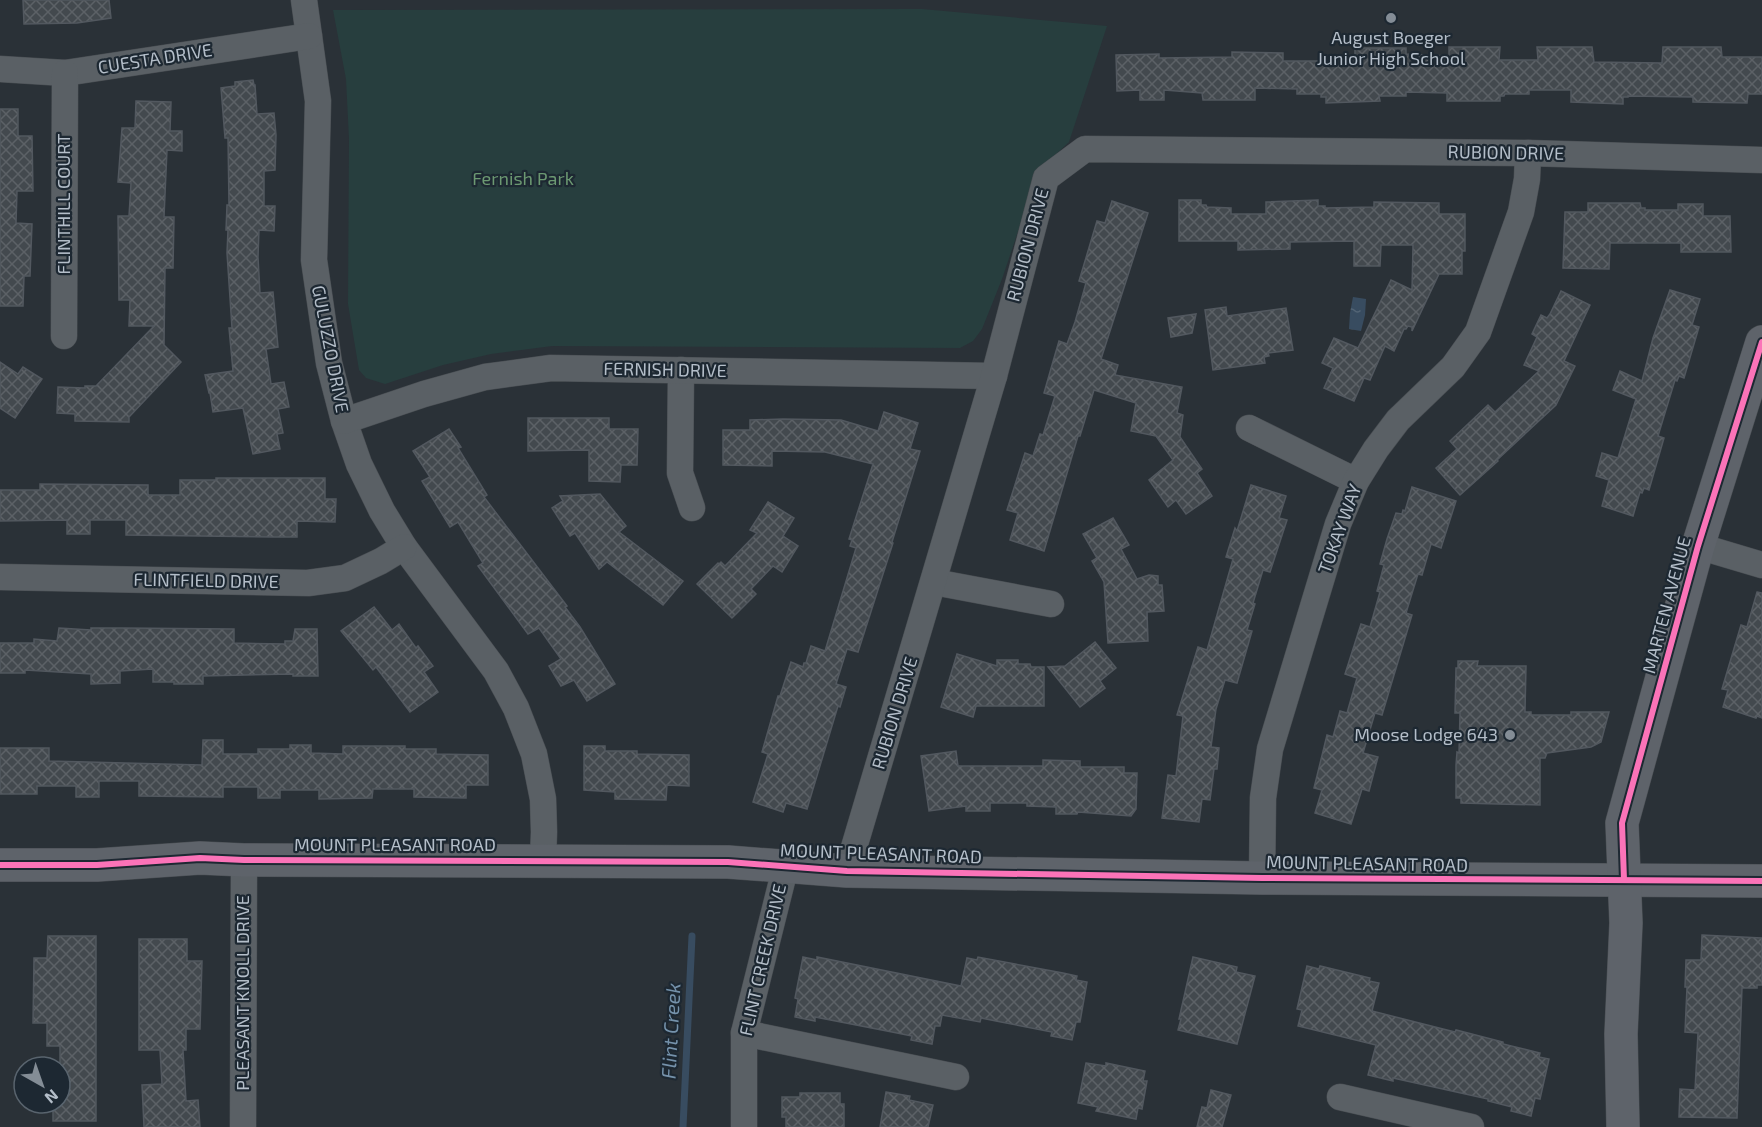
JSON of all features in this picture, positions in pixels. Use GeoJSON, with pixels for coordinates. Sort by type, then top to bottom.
{"type":"FeatureCollection","features":[{"type":"Feature","properties":{"kind":"street","name":"GULUZZO DRIVE"},"geometry":{"type":"LineString","coordinates":[[304,0],[318,101],[314,260],[329,363],[344,421],[359,464],[382,511],[404,547],[495,671],[516,708],[534,754],[543,799],[543,860]]}},
{"type":"Feature","properties":{"kind":"street","name":"CUESTA DRIVE"},"geometry":{"type":"LineString","coordinates":[[0,69],[65,73],[309,36]]}},
{"type":"Feature","properties":{"kind":"street","name":"FLINTHILL COURT"},"geometry":{"type":"LineString","coordinates":[[64,336],[65,73]]}},
{"type":"Feature","properties":{"kind":"street","name":"RUBION DRIVE"},"geometry":{"type":"LineString","coordinates":[[847,871],[994,376],[1046,178],[1085,149],[1528,153],[1762,160]]}},
{"type":"Feature","properties":{"kind":"street","name":"TOKAY WAY"},"geometry":{"type":"LineString","coordinates":[[1262,878],[1263,798],[1270,749],[1338,524],[1356,481],[1376,449],[1398,420],[1453,367],[1478,332],[1521,212],[1527,179],[1528,153]]}},
{"type":"Feature","properties":{"kind":"street","name":"MARTEN AVENUE"},"geometry":{"type":"LineString","coordinates":[[1623,1127],[1621,1034],[1626,923],[1622,823],[1698,546],[1762,342]]}},
{"type":"Feature","properties":{"kind":"street","name":"FERNISH DRIVE"},"geometry":{"type":"LineString","coordinates":[[344,421],[424,394],[485,378],[551,368],[994,376]]}},
{"type":"Feature","properties":{"kind":"street"},"geometry":{"type":"LineString","coordinates":[[681,370],[680,473],[692,508]]}},
{"type":"Feature","properties":{"kind":"street"},"geometry":{"type":"LineString","coordinates":[[1249,428],[1356,481]]}},
{"type":"Feature","properties":{"kind":"street"},"geometry":{"type":"LineString","coordinates":[[1698,546],[1762,565]]}},
{"type":"Feature","properties":{"kind":"street","name":"FLINTFIELD DRIVE"},"geometry":{"type":"LineString","coordinates":[[0,577],[308,583],[345,578],[404,547]]}},
{"type":"Feature","properties":{"kind":"street"},"geometry":{"type":"LineString","coordinates":[[934,582],[1052,604]]}},
{"type":"Feature","properties":{"kind":"street","name":"MOUNT PLEASANT ROAD"},"geometry":{"type":"LineString","coordinates":[[0,865],[97,865],[200,858],[728,861],[847,871],[1262,878],[1762,881]]}},
{"type":"Feature","properties":{"kind":"street","name":"PLEASANT KNOLL DRIVE"},"geometry":{"type":"LineString","coordinates":[[243,1127],[244,860]]}},
{"type":"Feature","properties":{"kind":"street","name":"FLINT CREEK DRIVE"},"geometry":{"type":"LineString","coordinates":[[744,1127],[744,1033],[786,865]]}},
{"type":"Feature","properties":{"kind":"street"},"geometry":{"type":"LineString","coordinates":[[744,1033],[956,1077]]}},
{"type":"Feature","properties":{"kind":"street"},"geometry":{"type":"LineString","coordinates":[[1340,1097],[1471,1127]]}},
{"type":"Feature","properties":{"kind":"green space","name":"Fernish Park"},"geometry":{"type":"Polygon","coordinates":[[[922,9],[1107,26],[1069,142],[1052,158],[1029,199],[1002,279],[982,329],[973,341],[960,348],[552,346],[491,354],[443,365],[385,384],[366,378],[359,370],[348,304],[349,139],[346,79],[333,10],[922,9]]]}},
{"type":"Feature","properties":{"kind":"water"},"geometry":{"type":"Polygon","coordinates":[[[1353,297],[1366,299],[1361,331],[1349,329],[1353,297]]]}},
{"type":"Feature","properties":{"kind":"building"},"geometry":{"type":"Polygon","coordinates":[[[23,0],[109,0],[111,18],[77,23],[24,24],[23,0]]]}},
{"type":"Feature","properties":{"kind":"building"},"geometry":{"type":"Polygon","coordinates":[[[1449,47],[1500,47],[1499,60],[1538,60],[1537,47],[1592,47],[1594,62],[1662,63],[1663,47],[1721,47],[1722,57],[1762,57],[1762,94],[1748,94],[1747,103],[1693,102],[1693,97],[1628,96],[1623,97],[1623,104],[1571,102],[1571,90],[1529,90],[1529,94],[1505,94],[1500,96],[1500,101],[1447,101],[1447,93],[1406,92],[1406,96],[1379,96],[1380,101],[1326,103],[1326,97],[1321,97],[1321,94],[1297,94],[1297,89],[1255,88],[1255,100],[1203,100],[1202,93],[1164,90],[1164,100],[1140,100],[1140,90],[1117,91],[1116,55],[1159,54],[1159,58],[1232,57],[1232,52],[1283,53],[1283,61],[1355,61],[1355,48],[1406,48],[1406,54],[1449,56],[1449,47]]]}},
{"type":"Feature","properties":{"kind":"building"},"geometry":{"type":"Polygon","coordinates":[[[253,80],[257,114],[274,113],[275,170],[264,171],[264,206],[275,206],[274,231],[259,230],[258,257],[260,293],[273,292],[278,347],[266,349],[271,384],[284,382],[289,407],[278,409],[283,433],[277,434],[280,449],[253,454],[243,408],[213,412],[205,375],[233,371],[229,328],[232,328],[227,253],[228,230],[226,230],[227,205],[229,205],[228,138],[225,138],[221,88],[235,86],[235,82],[253,80]]]}},
{"type":"Feature","properties":{"kind":"building"},"geometry":{"type":"Polygon","coordinates":[[[136,101],[171,102],[170,131],[182,131],[182,151],[167,150],[164,217],[174,217],[173,268],[165,268],[164,345],[181,362],[129,417],[129,422],[75,421],[75,414],[57,413],[58,387],[96,386],[154,326],[129,326],[130,300],[119,300],[118,216],[129,216],[131,183],[118,182],[122,128],[135,128],[136,101]]]}},
{"type":"Feature","properties":{"kind":"building"},"geometry":{"type":"Polygon","coordinates":[[[0,109],[18,109],[18,136],[32,136],[33,191],[17,191],[16,223],[32,224],[30,276],[24,276],[23,306],[0,306],[0,109]]]}},
{"type":"Feature","properties":{"kind":"building"},"geometry":{"type":"Polygon","coordinates":[[[1179,200],[1201,200],[1201,205],[1207,207],[1231,208],[1231,214],[1266,214],[1266,202],[1318,200],[1318,206],[1325,206],[1325,208],[1374,207],[1374,202],[1439,203],[1439,214],[1465,214],[1465,251],[1462,251],[1462,274],[1439,274],[1412,331],[1412,327],[1408,326],[1404,329],[1394,351],[1385,346],[1370,380],[1364,378],[1354,401],[1324,388],[1333,368],[1322,363],[1334,338],[1358,348],[1391,280],[1412,290],[1413,245],[1381,245],[1380,266],[1354,266],[1354,241],[1290,242],[1290,249],[1238,250],[1238,241],[1179,241],[1179,200]]]}},
{"type":"Feature","properties":{"kind":"building"},"geometry":{"type":"Polygon","coordinates":[[[1112,201],[1148,213],[1101,359],[1118,365],[1115,375],[1182,387],[1177,413],[1183,415],[1180,437],[1202,469],[1197,473],[1212,496],[1186,514],[1176,500],[1168,507],[1149,480],[1173,460],[1156,436],[1131,431],[1136,403],[1094,390],[1044,551],[1010,540],[1018,513],[1007,510],[1025,453],[1033,456],[1040,434],[1043,435],[1055,396],[1044,393],[1059,341],[1067,344],[1086,283],[1079,281],[1097,221],[1105,223],[1112,201]]]}},
{"type":"Feature","properties":{"kind":"building"},"geometry":{"type":"Polygon","coordinates":[[[1588,203],[1640,203],[1641,208],[1645,210],[1678,210],[1678,204],[1703,204],[1703,216],[1730,216],[1731,252],[1681,252],[1681,243],[1610,243],[1609,269],[1563,268],[1565,212],[1588,212],[1588,203]]]}},
{"type":"Feature","properties":{"kind":"building"},"geometry":{"type":"Polygon","coordinates":[[[1670,290],[1700,299],[1692,325],[1699,327],[1684,378],[1679,376],[1677,381],[1675,380],[1658,436],[1664,438],[1649,490],[1644,488],[1642,493],[1640,492],[1633,516],[1602,506],[1609,480],[1596,476],[1602,453],[1618,458],[1636,399],[1613,390],[1620,371],[1642,381],[1653,338],[1670,290]]]}},
{"type":"Feature","properties":{"kind":"building"},"geometry":{"type":"Polygon","coordinates":[[[1561,291],[1590,305],[1564,361],[1575,366],[1556,405],[1460,495],[1436,468],[1457,449],[1450,441],[1488,405],[1495,412],[1539,371],[1524,365],[1537,337],[1532,334],[1541,315],[1547,318],[1550,314],[1561,291]]]}},
{"type":"Feature","properties":{"kind":"building"},"geometry":{"type":"Polygon","coordinates":[[[1226,307],[1227,316],[1286,308],[1293,350],[1268,353],[1269,356],[1264,357],[1265,363],[1213,370],[1205,310],[1226,307]]]}},
{"type":"Feature","properties":{"kind":"building"},"geometry":{"type":"Polygon","coordinates":[[[1196,314],[1192,333],[1171,337],[1168,318],[1196,314]]]}},
{"type":"Feature","properties":{"kind":"building"},"geometry":{"type":"Polygon","coordinates":[[[0,362],[18,374],[23,367],[42,379],[15,418],[0,408],[0,362]]]}},
{"type":"Feature","properties":{"kind":"building"},"geometry":{"type":"Polygon","coordinates":[[[884,412],[918,423],[910,449],[920,451],[858,652],[847,649],[836,684],[846,687],[840,707],[838,706],[807,809],[786,803],[783,812],[753,802],[768,754],[762,752],[778,696],[780,696],[791,662],[803,667],[811,646],[825,651],[856,548],[850,546],[852,540],[849,539],[873,464],[825,452],[772,451],[772,466],[723,465],[723,430],[750,430],[750,420],[783,419],[841,420],[878,431],[884,412]]]}},
{"type":"Feature","properties":{"kind":"building"},"geometry":{"type":"Polygon","coordinates":[[[528,418],[609,418],[609,429],[638,429],[637,465],[621,465],[620,482],[589,481],[589,450],[528,451],[528,418]]]}},
{"type":"Feature","properties":{"kind":"building"},"geometry":{"type":"Polygon","coordinates":[[[449,429],[487,495],[484,497],[567,606],[565,607],[615,684],[587,701],[574,680],[561,686],[549,666],[561,659],[539,628],[528,634],[478,566],[483,563],[458,522],[450,527],[422,481],[430,477],[413,451],[449,429]]]}},
{"type":"Feature","properties":{"kind":"building"},"geometry":{"type":"Polygon","coordinates":[[[216,478],[325,478],[325,499],[336,499],[335,522],[297,521],[297,537],[274,537],[126,535],[126,520],[90,520],[90,534],[67,534],[67,520],[0,521],[0,490],[40,490],[40,484],[148,485],[148,495],[180,495],[180,480],[216,480],[216,478]]]}},
{"type":"Feature","properties":{"kind":"building"},"geometry":{"type":"Polygon","coordinates":[[[1251,485],[1286,496],[1279,518],[1287,520],[1270,572],[1263,570],[1247,630],[1252,631],[1237,683],[1225,680],[1216,709],[1211,747],[1219,748],[1210,800],[1202,799],[1199,822],[1162,818],[1168,775],[1176,776],[1183,716],[1177,715],[1198,647],[1207,650],[1233,559],[1226,557],[1235,528],[1237,531],[1251,485]]]}},
{"type":"Feature","properties":{"kind":"building"},"geometry":{"type":"Polygon","coordinates":[[[1412,487],[1456,501],[1441,548],[1431,544],[1422,575],[1418,574],[1406,613],[1412,615],[1382,715],[1375,713],[1363,753],[1378,757],[1369,791],[1362,789],[1351,824],[1315,813],[1322,790],[1314,788],[1327,735],[1333,737],[1340,711],[1347,713],[1357,678],[1345,674],[1361,624],[1370,627],[1380,592],[1377,591],[1384,565],[1380,564],[1387,539],[1396,513],[1402,514],[1403,510],[1405,511],[1412,487]]]}},
{"type":"Feature","properties":{"kind":"building"},"geometry":{"type":"Polygon","coordinates":[[[600,494],[626,526],[619,532],[683,581],[663,605],[607,562],[599,569],[575,533],[570,536],[552,508],[563,501],[560,496],[600,494]]]}},
{"type":"Feature","properties":{"kind":"building"},"geometry":{"type":"Polygon","coordinates":[[[768,502],[794,518],[783,536],[798,546],[782,572],[773,566],[751,589],[756,594],[732,618],[697,584],[718,563],[721,562],[725,566],[757,533],[750,530],[768,502]]]}},
{"type":"Feature","properties":{"kind":"building"},"geometry":{"type":"Polygon","coordinates":[[[1113,518],[1129,545],[1121,549],[1137,579],[1149,575],[1158,576],[1158,585],[1162,585],[1164,611],[1147,612],[1148,641],[1108,643],[1104,582],[1092,561],[1097,558],[1083,534],[1113,518]]]}},
{"type":"Feature","properties":{"kind":"building"},"geometry":{"type":"Polygon","coordinates":[[[1757,592],[1762,593],[1762,718],[1723,707],[1728,690],[1722,689],[1741,625],[1747,627],[1757,592]]]}},
{"type":"Feature","properties":{"kind":"building"},"geometry":{"type":"Polygon","coordinates":[[[374,607],[392,630],[399,624],[416,648],[418,646],[433,666],[424,672],[438,692],[410,712],[376,667],[373,670],[341,631],[374,607]]]}},
{"type":"Feature","properties":{"kind":"building"},"geometry":{"type":"Polygon","coordinates":[[[59,628],[91,630],[91,628],[234,629],[234,643],[285,644],[285,641],[293,641],[295,629],[317,629],[318,676],[293,676],[293,674],[203,676],[203,684],[174,684],[174,682],[153,682],[153,669],[120,671],[120,683],[91,684],[91,674],[25,670],[25,673],[0,673],[0,643],[34,643],[34,639],[57,641],[59,628]]]}},
{"type":"Feature","properties":{"kind":"building"},"geometry":{"type":"Polygon","coordinates":[[[1095,642],[1116,668],[1100,681],[1105,688],[1080,707],[1048,667],[1065,666],[1095,642]]]}},
{"type":"Feature","properties":{"kind":"building"},"geometry":{"type":"Polygon","coordinates":[[[957,654],[997,666],[997,660],[1018,660],[1018,664],[1044,667],[1044,706],[976,706],[973,717],[941,707],[957,654]]]}},
{"type":"Feature","properties":{"kind":"building","name":"Moose Lodge 643"},"geometry":{"type":"Polygon","coordinates":[[[1458,661],[1478,661],[1477,666],[1526,666],[1525,712],[1531,712],[1531,715],[1609,712],[1601,742],[1591,747],[1547,753],[1545,758],[1540,758],[1540,805],[1461,803],[1461,798],[1456,798],[1460,713],[1455,713],[1458,661]]]}},
{"type":"Feature","properties":{"kind":"building"},"geometry":{"type":"Polygon","coordinates":[[[203,740],[223,740],[223,754],[258,754],[258,749],[290,749],[290,745],[311,745],[311,753],[343,754],[343,746],[405,746],[405,749],[436,749],[436,754],[488,755],[488,785],[466,785],[466,798],[414,797],[414,789],[373,789],[372,798],[319,799],[319,790],[280,790],[280,798],[258,798],[258,787],[223,787],[223,797],[139,796],[139,781],[99,781],[99,797],[76,797],[76,786],[37,786],[37,794],[0,794],[0,748],[49,748],[49,761],[202,765],[203,740]]]}},
{"type":"Feature","properties":{"kind":"building"},"geometry":{"type":"Polygon","coordinates":[[[584,746],[605,746],[605,751],[637,751],[637,754],[689,755],[689,786],[667,785],[666,800],[615,799],[615,792],[584,790],[584,746]]]}},
{"type":"Feature","properties":{"kind":"building"},"geometry":{"type":"Polygon","coordinates":[[[956,751],[958,766],[1043,766],[1043,760],[1080,761],[1080,767],[1124,767],[1124,773],[1137,773],[1136,809],[1131,816],[1078,812],[1077,814],[1056,814],[1056,807],[1027,806],[1027,803],[990,803],[990,811],[966,811],[966,806],[929,811],[921,756],[956,751]]]}},
{"type":"Feature","properties":{"kind":"building"},"geometry":{"type":"Polygon","coordinates":[[[1702,935],[1762,938],[1762,985],[1757,985],[1757,988],[1742,988],[1737,1118],[1679,1117],[1680,1089],[1695,1090],[1698,1033],[1685,1032],[1686,960],[1701,960],[1702,935]]]}},
{"type":"Feature","properties":{"kind":"building"},"geometry":{"type":"Polygon","coordinates":[[[48,936],[96,936],[96,1121],[53,1121],[53,1115],[72,1115],[72,1055],[60,1055],[60,1046],[47,1046],[47,1023],[33,1023],[34,958],[47,958],[48,936]]]}},
{"type":"Feature","properties":{"kind":"building"},"geometry":{"type":"Polygon","coordinates":[[[139,939],[187,939],[187,961],[202,961],[200,1029],[186,1029],[186,1050],[183,1050],[186,1101],[198,1100],[200,1127],[144,1127],[142,1085],[162,1084],[160,1050],[139,1050],[139,939]]]}},
{"type":"Feature","properties":{"kind":"building"},"geometry":{"type":"Polygon","coordinates":[[[803,957],[817,960],[817,957],[961,986],[967,958],[977,960],[978,957],[1077,976],[1076,980],[1087,982],[1080,1022],[1076,1022],[1072,1040],[1051,1036],[1052,1032],[981,1018],[980,1022],[942,1015],[940,1026],[935,1026],[932,1044],[911,1040],[912,1036],[892,1032],[815,1017],[815,1021],[795,1017],[798,999],[795,998],[803,957]]]}},
{"type":"Feature","properties":{"kind":"building"},"geometry":{"type":"Polygon","coordinates":[[[1193,957],[1237,967],[1236,972],[1255,976],[1237,1044],[1178,1030],[1193,957]]]}},
{"type":"Feature","properties":{"kind":"building"},"geometry":{"type":"Polygon","coordinates":[[[1307,966],[1319,969],[1320,966],[1370,978],[1369,981],[1379,983],[1372,1011],[1503,1042],[1503,1044],[1540,1053],[1539,1057],[1549,1059],[1540,1099],[1535,1098],[1531,1116],[1511,1111],[1512,1107],[1488,1101],[1488,1099],[1393,1078],[1393,1081],[1368,1075],[1376,1045],[1298,1026],[1302,1010],[1297,1009],[1307,966]]]}},
{"type":"Feature","properties":{"kind":"building"},"geometry":{"type":"Polygon","coordinates":[[[1086,1063],[1106,1066],[1106,1063],[1145,1071],[1143,1081],[1147,1081],[1142,1109],[1138,1108],[1136,1119],[1096,1111],[1098,1107],[1078,1103],[1086,1063]]]}},
{"type":"Feature","properties":{"kind":"building"},"geometry":{"type":"Polygon","coordinates":[[[1211,1090],[1231,1095],[1222,1127],[1197,1127],[1202,1107],[1207,1108],[1211,1090]]]}},
{"type":"Feature","properties":{"kind":"building"},"geometry":{"type":"Polygon","coordinates":[[[886,1092],[910,1096],[909,1100],[933,1105],[928,1127],[880,1127],[886,1092]]]}},
{"type":"Feature","properties":{"kind":"building"},"geometry":{"type":"Polygon","coordinates":[[[800,1093],[840,1093],[840,1104],[844,1104],[844,1127],[786,1127],[786,1117],[782,1117],[782,1097],[800,1097],[800,1093]]]}},
{"type":"Feature","properties":{"kind":"waterway","name":"Flint Creek"},"geometry":{"type":"LineString","coordinates":[[683,1127],[692,936]]}},
{"type":"Feature","properties":{"kind":"cycle path"},"geometry":{"type":"LineString","coordinates":[[1624,880],[1622,823],[1698,546],[1762,342]]}},
{"type":"Feature","properties":{"kind":"cycle path"},"geometry":{"type":"LineString","coordinates":[[0,865],[97,865],[200,858],[728,862],[847,871],[1262,878],[1762,881]]}},
{"type":"Feature","properties":{"kind":"place","name":"August Boeger Junior High School"},"geometry":{"type":"Point","coordinates":[1391,18]}},
{"type":"Feature","properties":{"kind":"place","name":"Moose Lodge 643"},"geometry":{"type":"Point","coordinates":[1510,735]}}]}
